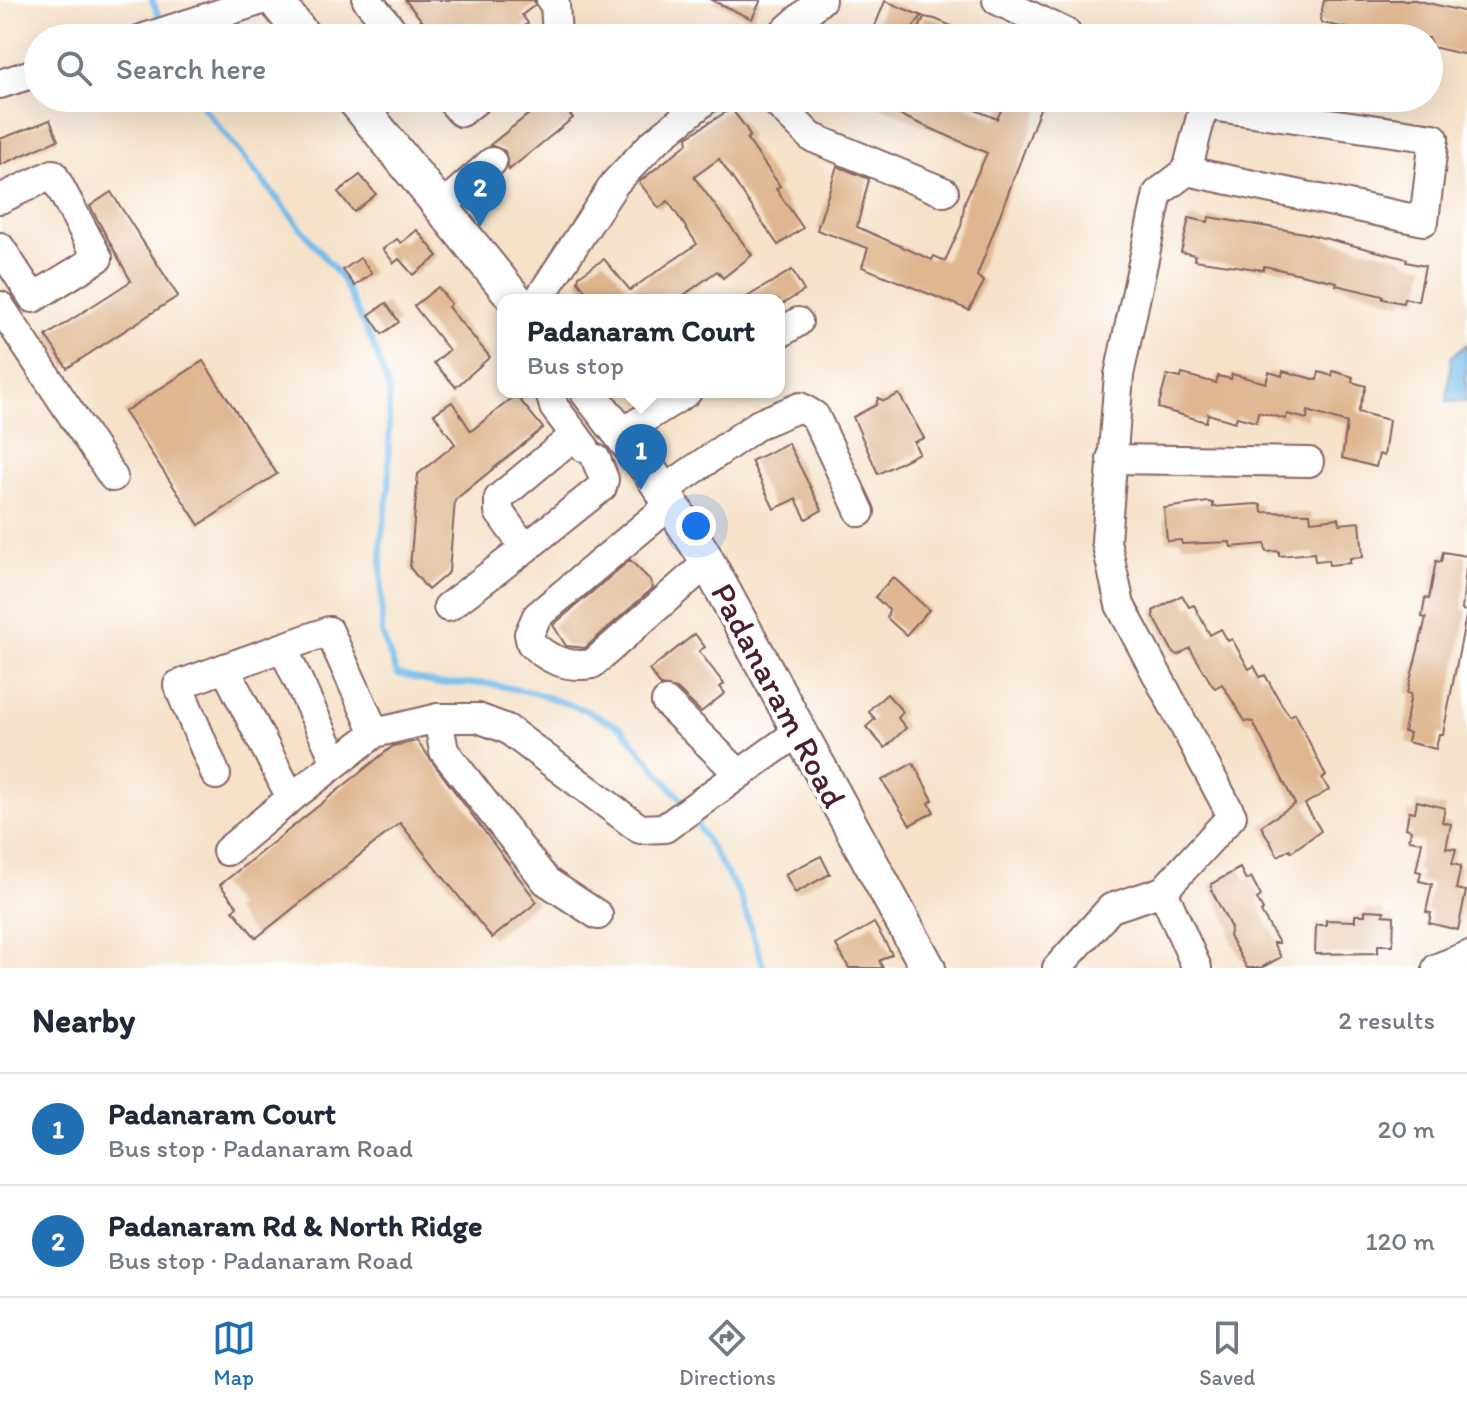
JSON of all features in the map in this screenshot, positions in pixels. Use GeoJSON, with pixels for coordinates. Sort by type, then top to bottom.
{"type":"FeatureCollection","features":[{"type":"Feature","properties":{"kind":"main road"},"geometry":{"type":"LineString","coordinates":[[275,0],[294,24]]}},
{"type":"Feature","properties":{"kind":"main road"},"geometry":{"type":"LineString","coordinates":[[364,112],[511,294]]}},
{"type":"Feature","properties":{"kind":"main road","name":"Padanaram Road"},"geometry":{"type":"LineString","coordinates":[[593,398],[667,498],[707,563],[923,966]]}},
{"type":"Feature","properties":{"kind":"street"},"geometry":{"type":"LineString","coordinates":[[367,0],[387,24]]}},
{"type":"Feature","properties":{"kind":"street"},"geometry":{"type":"LineString","coordinates":[[551,0],[556,24]]}},
{"type":"Feature","properties":{"kind":"street"},"geometry":{"type":"LineString","coordinates":[[793,24],[821,0]]}},
{"type":"Feature","properties":{"kind":"street"},"geometry":{"type":"LineString","coordinates":[[997,0],[1047,24]]}},
{"type":"Feature","properties":{"kind":"street"},"geometry":{"type":"LineString","coordinates":[[187,24],[249,4]]}},
{"type":"Feature","properties":{"kind":"street"},"geometry":{"type":"LineString","coordinates":[[0,84],[24,76]]}},
{"type":"Feature","properties":{"kind":"street"},"geometry":{"type":"LineString","coordinates":[[542,294],[615,183],[652,144],[691,112]]}},
{"type":"Feature","properties":{"kind":"street"},"geometry":{"type":"LineString","coordinates":[[786,112],[811,137],[944,192]]}},
{"type":"Feature","properties":{"kind":"street"},"geometry":{"type":"LineString","coordinates":[[1057,968],[1111,908],[1163,891],[1232,816],[1120,605],[1106,541],[1119,375],[1158,193],[1187,171],[1202,112]]}},
{"type":"Feature","properties":{"kind":"street"},"geometry":{"type":"LineString","coordinates":[[1187,171],[1424,221],[1434,138],[1253,112]]}},
{"type":"Feature","properties":{"kind":"street"},"geometry":{"type":"LineString","coordinates":[[441,207],[492,162]]}},
{"type":"Feature","properties":{"kind":"street"},"geometry":{"type":"LineString","coordinates":[[0,199],[53,174],[98,258],[33,298],[0,247]]}},
{"type":"Feature","properties":{"kind":"street"},"geometry":{"type":"LineString","coordinates":[[0,306],[113,477]]}},
{"type":"Feature","properties":{"kind":"street"},"geometry":{"type":"LineString","coordinates":[[448,607],[602,487],[604,479],[596,459],[554,407],[552,398]]}},
{"type":"Feature","properties":{"kind":"street"},"geometry":{"type":"LineString","coordinates":[[596,459],[679,398]]}},
{"type":"Feature","properties":{"kind":"street"},"geometry":{"type":"LineString","coordinates":[[707,563],[592,664],[578,667],[558,662],[531,643],[529,634],[537,616],[667,498],[759,424],[800,407],[815,416],[860,512]]}},
{"type":"Feature","properties":{"kind":"street"},"geometry":{"type":"LineString","coordinates":[[527,547],[499,512],[499,498],[575,435]]}},
{"type":"Feature","properties":{"kind":"street"},"geometry":{"type":"LineString","coordinates":[[1111,459],[1309,462]]}},
{"type":"Feature","properties":{"kind":"street"},"geometry":{"type":"LineString","coordinates":[[216,775],[178,685],[329,631],[375,733]]}},
{"type":"Feature","properties":{"kind":"street"},"geometry":{"type":"LineString","coordinates":[[283,648],[336,762]]}},
{"type":"Feature","properties":{"kind":"street"},"geometry":{"type":"LineString","coordinates":[[225,668],[291,798]]}},
{"type":"Feature","properties":{"kind":"street"},"geometry":{"type":"LineString","coordinates":[[666,702],[739,774]]}},
{"type":"Feature","properties":{"kind":"street"},"geometry":{"type":"LineString","coordinates":[[227,851],[375,733],[438,718],[478,718],[507,729],[640,829],[665,828],[798,732]]}},
{"type":"Feature","properties":{"kind":"street"},"geometry":{"type":"LineString","coordinates":[[438,718],[444,751],[546,881],[598,915]]}},
{"type":"Feature","properties":{"kind":"street"},"geometry":{"type":"LineString","coordinates":[[1163,891],[1197,968]]}},
{"type":"Feature","properties":{"kind":"street"},"geometry":{"type":"LineString","coordinates":[[1437,968],[1467,956]]}},
{"type":"Feature","properties":{"kind":"water"},"geometry":{"type":"Polygon","coordinates":[[[1467,344],[1466,402],[1447,402],[1451,357],[1467,344]]]}},
{"type":"Feature","properties":{"kind":"building"},"geometry":{"type":"Polygon","coordinates":[[[405,0],[534,0],[535,5],[522,15],[527,24],[425,24],[405,0]]]}},
{"type":"Feature","properties":{"kind":"building"},"geometry":{"type":"Polygon","coordinates":[[[711,0],[761,0],[752,19],[711,0]]]}},
{"type":"Feature","properties":{"kind":"building"},"geometry":{"type":"Polygon","coordinates":[[[1324,0],[1415,0],[1467,12],[1467,55],[1443,50],[1443,24],[1328,24],[1320,20],[1324,0]]]}},
{"type":"Feature","properties":{"kind":"building"},"geometry":{"type":"Polygon","coordinates":[[[885,1],[922,16],[915,24],[876,24],[885,1]]]}},
{"type":"Feature","properties":{"kind":"building"},"geometry":{"type":"Polygon","coordinates":[[[924,17],[947,24],[921,24],[924,17]]]}},
{"type":"Feature","properties":{"kind":"building"},"geometry":{"type":"Polygon","coordinates":[[[531,112],[568,112],[573,118],[509,170],[505,151],[490,145],[531,112]]]}},
{"type":"Feature","properties":{"kind":"building"},"geometry":{"type":"Polygon","coordinates":[[[726,112],[734,112],[750,136],[747,139],[780,186],[776,189],[803,228],[778,245],[719,159],[694,177],[752,255],[723,278],[717,271],[685,294],[588,294],[578,281],[579,276],[604,259],[630,290],[697,244],[668,201],[659,208],[639,182],[688,143],[687,137],[726,112]]]}},
{"type":"Feature","properties":{"kind":"building"},"geometry":{"type":"Polygon","coordinates":[[[893,112],[980,112],[997,119],[1000,112],[1039,112],[977,276],[984,282],[969,310],[862,267],[868,248],[817,230],[837,166],[869,179],[857,227],[932,260],[934,256],[945,261],[961,226],[965,201],[987,153],[893,112]]]}},
{"type":"Feature","properties":{"kind":"building"},"geometry":{"type":"Polygon","coordinates":[[[50,120],[58,140],[0,165],[0,139],[50,120]]]}},
{"type":"Feature","properties":{"kind":"building"},"geometry":{"type":"Polygon","coordinates":[[[360,175],[376,194],[354,212],[338,192],[360,175]]]}},
{"type":"Feature","properties":{"kind":"building"},"geometry":{"type":"Polygon","coordinates":[[[111,192],[178,296],[67,368],[46,336],[131,281],[90,206],[111,192]]]}},
{"type":"Feature","properties":{"kind":"building"},"geometry":{"type":"Polygon","coordinates":[[[1209,217],[1304,233],[1425,266],[1418,301],[1404,298],[1403,303],[1383,299],[1383,296],[1336,285],[1337,282],[1264,266],[1263,270],[1194,260],[1195,255],[1181,252],[1189,218],[1208,222],[1209,217]]]}},
{"type":"Feature","properties":{"kind":"building"},"geometry":{"type":"Polygon","coordinates":[[[417,230],[438,256],[413,275],[399,259],[394,263],[383,249],[397,239],[401,243],[417,230]]]}},
{"type":"Feature","properties":{"kind":"building"},"geometry":{"type":"Polygon","coordinates":[[[360,258],[372,273],[355,286],[343,270],[360,258]]]}},
{"type":"Feature","properties":{"kind":"building"},"geometry":{"type":"Polygon","coordinates":[[[792,270],[804,291],[785,302],[785,294],[752,294],[792,270]]]}},
{"type":"Feature","properties":{"kind":"building"},"geometry":{"type":"Polygon","coordinates":[[[438,287],[451,304],[448,307],[490,357],[456,387],[434,363],[449,350],[414,306],[438,287]]]}},
{"type":"Feature","properties":{"kind":"building"},"geometry":{"type":"Polygon","coordinates":[[[386,303],[399,322],[382,334],[369,315],[386,303]]]}},
{"type":"Feature","properties":{"kind":"building"},"geometry":{"type":"Polygon","coordinates":[[[203,361],[277,474],[199,525],[124,412],[203,361]]]}},
{"type":"Feature","properties":{"kind":"building"},"geometry":{"type":"Polygon","coordinates":[[[1283,371],[1317,380],[1319,372],[1332,376],[1333,371],[1353,377],[1352,382],[1366,386],[1358,412],[1389,420],[1384,456],[1379,454],[1376,467],[1342,458],[1347,423],[1308,411],[1307,419],[1287,414],[1286,419],[1258,412],[1256,422],[1237,417],[1235,422],[1208,414],[1206,422],[1158,408],[1167,375],[1181,378],[1182,374],[1216,383],[1218,376],[1231,379],[1232,374],[1266,383],[1269,372],[1282,376],[1283,371]]]}},
{"type":"Feature","properties":{"kind":"building"},"geometry":{"type":"Polygon","coordinates":[[[899,394],[924,438],[914,442],[919,453],[878,474],[853,417],[876,405],[878,398],[884,401],[899,394]]]}},
{"type":"Feature","properties":{"kind":"building"},"geometry":{"type":"Polygon","coordinates":[[[512,398],[518,398],[543,428],[455,500],[449,572],[428,590],[410,568],[418,474],[455,444],[434,414],[452,402],[471,431],[512,398]]]}},
{"type":"Feature","properties":{"kind":"building"},"geometry":{"type":"Polygon","coordinates":[[[788,443],[822,510],[806,519],[796,499],[774,509],[751,461],[788,443]]]}},
{"type":"Feature","properties":{"kind":"building"},"geometry":{"type":"Polygon","coordinates":[[[1213,503],[1213,507],[1257,504],[1261,505],[1262,512],[1310,513],[1311,521],[1339,518],[1340,524],[1360,522],[1363,557],[1350,558],[1350,563],[1329,565],[1328,560],[1315,561],[1314,553],[1279,556],[1279,551],[1266,552],[1265,544],[1231,547],[1230,542],[1182,544],[1181,540],[1167,541],[1164,508],[1213,503]]]}},
{"type":"Feature","properties":{"kind":"building"},"geometry":{"type":"Polygon","coordinates":[[[1443,552],[1467,556],[1462,610],[1467,611],[1443,734],[1439,734],[1436,749],[1407,742],[1409,733],[1404,732],[1411,694],[1407,693],[1426,618],[1422,617],[1425,598],[1429,599],[1436,561],[1441,562],[1443,552]]]}},
{"type":"Feature","properties":{"kind":"building"},"geometry":{"type":"Polygon","coordinates":[[[630,560],[650,580],[653,588],[585,648],[566,646],[553,625],[630,560]]]}},
{"type":"Feature","properties":{"kind":"building"},"geometry":{"type":"Polygon","coordinates":[[[893,577],[929,610],[906,635],[887,618],[889,610],[875,597],[893,577]]]}},
{"type":"Feature","properties":{"kind":"building"},"geometry":{"type":"Polygon","coordinates":[[[1182,595],[1189,607],[1194,605],[1210,635],[1221,629],[1228,641],[1232,639],[1249,669],[1254,666],[1260,677],[1265,675],[1290,716],[1295,713],[1326,776],[1322,778],[1329,790],[1305,804],[1321,831],[1291,852],[1290,849],[1278,856],[1261,826],[1295,804],[1253,722],[1245,721],[1222,684],[1215,688],[1212,685],[1190,648],[1178,655],[1173,652],[1154,617],[1153,611],[1182,595]]]}},
{"type":"Feature","properties":{"kind":"building"},"geometry":{"type":"Polygon","coordinates":[[[695,634],[705,647],[699,651],[724,684],[720,687],[725,693],[701,712],[677,689],[661,686],[649,670],[695,634]]]}},
{"type":"Feature","properties":{"kind":"building"},"geometry":{"type":"Polygon","coordinates":[[[887,694],[903,712],[898,718],[906,728],[885,748],[866,727],[875,719],[869,712],[871,708],[887,694]]]}},
{"type":"Feature","properties":{"kind":"building"},"geometry":{"type":"Polygon","coordinates":[[[417,741],[537,902],[492,938],[400,823],[256,938],[233,910],[237,906],[220,885],[393,746],[417,741]]]}},
{"type":"Feature","properties":{"kind":"building"},"geometry":{"type":"Polygon","coordinates":[[[913,763],[933,800],[929,803],[934,812],[910,825],[882,780],[913,763]]]}},
{"type":"Feature","properties":{"kind":"building"},"geometry":{"type":"Polygon","coordinates":[[[1417,801],[1445,808],[1442,822],[1451,824],[1446,848],[1456,849],[1452,864],[1461,866],[1456,889],[1466,891],[1458,930],[1429,923],[1431,913],[1426,912],[1432,884],[1419,881],[1421,872],[1416,871],[1422,842],[1409,840],[1411,830],[1406,828],[1409,811],[1415,812],[1417,801]]]}},
{"type":"Feature","properties":{"kind":"building"},"geometry":{"type":"Polygon","coordinates":[[[821,856],[830,874],[795,893],[785,874],[821,856]]]}},
{"type":"Feature","properties":{"kind":"building"},"geometry":{"type":"Polygon","coordinates":[[[1240,868],[1246,880],[1251,877],[1261,896],[1257,899],[1263,910],[1261,912],[1279,943],[1273,943],[1281,957],[1261,968],[1247,968],[1229,936],[1231,928],[1212,891],[1211,884],[1240,868]]]}},
{"type":"Feature","properties":{"kind":"building"},"geometry":{"type":"Polygon","coordinates":[[[1365,910],[1384,911],[1383,915],[1394,916],[1393,945],[1378,945],[1378,953],[1315,954],[1316,925],[1326,925],[1326,920],[1355,921],[1355,915],[1365,915],[1365,910]]]}},
{"type":"Feature","properties":{"kind":"building"},"geometry":{"type":"Polygon","coordinates":[[[874,923],[892,954],[879,961],[883,968],[849,968],[836,945],[874,923]]]}},
{"type":"Feature","properties":{"kind":"waterway"},"geometry":{"type":"LineString","coordinates":[[152,0],[162,23]]}},
{"type":"Feature","properties":{"kind":"waterway"},"geometry":{"type":"LineString","coordinates":[[207,112],[342,279],[372,342],[389,390],[389,487],[381,542],[382,634],[397,674],[438,684],[484,683],[535,693],[585,710],[622,728],[684,803]]}},
{"type":"Feature","properties":{"kind":"waterway"},"geometry":{"type":"LineString","coordinates":[[692,816],[740,896],[764,968]]}},
{"type":"Feature","properties":{"kind":"place","name":"Padanaram Rd & North Ridge"},"geometry":{"type":"Point","coordinates":[480,227]}},
{"type":"Feature","properties":{"kind":"place","name":"Padanaram Court"},"geometry":{"type":"Point","coordinates":[641,490]}}]}
